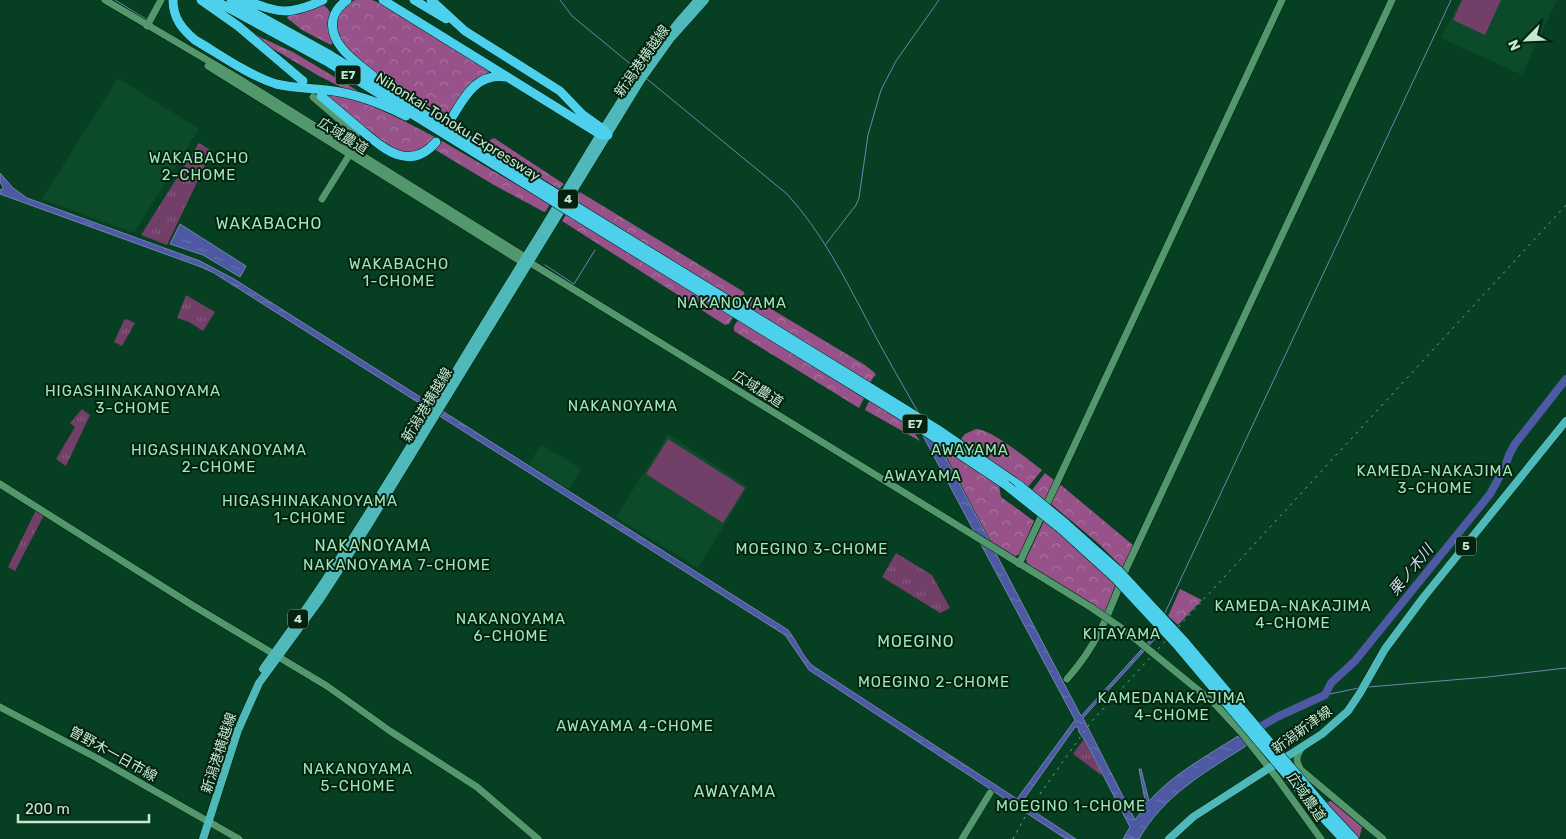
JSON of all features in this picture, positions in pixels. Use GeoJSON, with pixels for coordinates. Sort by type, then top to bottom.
{"type":"FeatureCollection","features":[{"type":"Feature","properties":{"kind":"highway"},"geometry":{"type":"LineString","coordinates":[[173,0],[174,14],[177,22],[188,34],[195,40],[264,79],[285,86],[337,92],[375,102],[480,151]]}},
{"type":"Feature","properties":{"kind":"highway"},"geometry":{"type":"LineString","coordinates":[[201,0],[238,26],[303,81]]}},
{"type":"Feature","properties":{"kind":"highway","name":"Nihonkai-Tohoku Expressway"},"geometry":{"type":"LineString","coordinates":[[214,0],[332,65],[480,151]]}},
{"type":"Feature","properties":{"kind":"highway","name":"Nihonkai-Tohoku Expressway"},"geometry":{"type":"LineString","coordinates":[[231,0],[330,55],[480,151],[1020,486],[1117,574],[1322,811],[1343,839]]}},
{"type":"Feature","properties":{"kind":"highway"},"geometry":{"type":"LineString","coordinates":[[245,0],[269,10],[288,12],[300,10],[323,0]]}},
{"type":"Feature","properties":{"kind":"highway"},"geometry":{"type":"LineString","coordinates":[[347,0],[338,8],[333,21],[335,37],[347,53],[374,76],[445,121],[480,151]]}},
{"type":"Feature","properties":{"kind":"highway"},"geometry":{"type":"LineString","coordinates":[[382,0],[604,133]]}},
{"type":"Feature","properties":{"kind":"highway"},"geometry":{"type":"LineString","coordinates":[[414,0],[551,85],[568,98],[583,115],[604,133]]}},
{"type":"Feature","properties":{"kind":"highway"},"geometry":{"type":"LineString","coordinates":[[431,0],[465,31]]}},
{"type":"Feature","properties":{"kind":"highway"},"geometry":{"type":"LineString","coordinates":[[450,119],[478,82],[492,76],[508,77]]}},
{"type":"Feature","properties":{"kind":"highway"},"geometry":{"type":"LineString","coordinates":[[317,97],[383,148],[396,155],[407,157],[419,155],[436,142]]}},
{"type":"Feature","properties":{"kind":"highway","name":"Nihonkai-Tohoku Expressway"},"geometry":{"type":"LineString","coordinates":[[965,452],[1006,485],[1063,525]]}},
{"type":"Feature","properties":{"kind":"highway","name":"Nihonkai-Tohoku Expressway"},"geometry":{"type":"LineString","coordinates":[[1322,811],[1354,839]]}},
{"type":"Feature","properties":{"kind":"main road","name":"新潟港横越線"},"geometry":{"type":"LineString","coordinates":[[203,839],[238,730],[264,675],[276,656],[324,594],[525,260],[656,48],[698,0]]}},
{"type":"Feature","properties":{"kind":"main road","name":"新潟港横越線"},"geometry":{"type":"LineString","coordinates":[[604,133],[671,38],[705,0]]}},
{"type":"Feature","properties":{"kind":"main road","name":"新潟新津線"},"geometry":{"type":"LineString","coordinates":[[1168,839],[1193,817],[1302,747],[1336,723],[1348,711],[1385,648],[1423,598],[1566,422]]}},
{"type":"Feature","properties":{"kind":"main road","name":"新潟港横越線"},"geometry":{"type":"LineString","coordinates":[[198,839],[208,821]]}},
{"type":"Feature","properties":{"kind":"street","name":"広域農道"},"geometry":{"type":"LineString","coordinates":[[105,0],[232,82],[351,152],[1092,608],[1127,632],[1214,703],[1241,732],[1270,768],[1321,839]]}},
{"type":"Feature","properties":{"kind":"street"},"geometry":{"type":"LineString","coordinates":[[147,26],[161,0]]}},
{"type":"Feature","properties":{"kind":"street"},"geometry":{"type":"LineString","coordinates":[[1019,564],[1282,0]]}},
{"type":"Feature","properties":{"kind":"street"},"geometry":{"type":"LineString","coordinates":[[1067,679],[1089,652],[1103,626],[1126,569],[1392,0]]}},
{"type":"Feature","properties":{"kind":"street"},"geometry":{"type":"LineString","coordinates":[[317,97],[355,133],[358,141],[322,199]]}},
{"type":"Feature","properties":{"kind":"street"},"geometry":{"type":"LineString","coordinates":[[0,484],[192,605],[327,686],[411,745],[477,787],[538,839]]}},
{"type":"Feature","properties":{"kind":"street","name":"曽野木一日市線"},"geometry":{"type":"LineString","coordinates":[[0,707],[84,751],[239,839]]}},
{"type":"Feature","properties":{"kind":"street"},"geometry":{"type":"LineString","coordinates":[[1302,747],[1296,756],[1296,762],[1301,770],[1384,839]]}},
{"type":"Feature","properties":{"kind":"street"},"geometry":{"type":"LineString","coordinates":[[962,839],[990,793]]}},
{"type":"Feature","properties":{"kind":"shaded area"},"geometry":{"type":"Polygon","coordinates":[[[1460,0],[1557,0],[1522,75],[1441,38],[1460,0]]]}},
{"type":"Feature","properties":{"kind":"shaded area"},"geometry":{"type":"Polygon","coordinates":[[[118,78],[199,129],[134,233],[42,199],[118,78]]]}},
{"type":"Feature","properties":{"kind":"shaded area"},"geometry":{"type":"Polygon","coordinates":[[[668,434],[748,487],[698,568],[616,517],[668,434]]]}},
{"type":"Feature","properties":{"kind":"shaded area"},"geometry":{"type":"Polygon","coordinates":[[[541,444],[581,469],[569,489],[529,464],[541,444]]]}},
{"type":"Feature","properties":{"kind":"green space"},"geometry":{"type":"Polygon","coordinates":[[[355,0],[372,0],[389,7],[488,68],[489,73],[476,80],[448,118],[398,89],[358,60],[344,44],[337,30],[339,16],[345,6],[355,0]]]}},
{"type":"Feature","properties":{"kind":"green space"},"geometry":{"type":"Polygon","coordinates":[[[1462,0],[1501,0],[1485,35],[1453,20],[1462,0]]]}},
{"type":"Feature","properties":{"kind":"green space"},"geometry":{"type":"Polygon","coordinates":[[[322,4],[331,15],[334,41],[331,45],[302,30],[287,18],[289,14],[322,4]]]}},
{"type":"Feature","properties":{"kind":"green space"},"geometry":{"type":"Polygon","coordinates":[[[246,28],[260,37],[293,52],[358,91],[356,93],[351,92],[319,76],[258,40],[246,28]]]}},
{"type":"Feature","properties":{"kind":"green space"},"geometry":{"type":"Polygon","coordinates":[[[322,92],[366,104],[435,137],[423,148],[412,153],[400,152],[385,147],[322,92]]]}},
{"type":"Feature","properties":{"kind":"green space"},"geometry":{"type":"Polygon","coordinates":[[[494,138],[564,184],[559,189],[489,146],[490,140],[494,138]]]}},
{"type":"Feature","properties":{"kind":"green space"},"geometry":{"type":"Polygon","coordinates":[[[442,141],[550,204],[546,211],[544,212],[494,185],[434,149],[442,141]]]}},
{"type":"Feature","properties":{"kind":"green space"},"geometry":{"type":"Polygon","coordinates":[[[199,143],[212,151],[167,245],[141,235],[199,143]]]}},
{"type":"Feature","properties":{"kind":"green space"},"geometry":{"type":"Polygon","coordinates":[[[580,192],[744,292],[745,297],[742,303],[576,201],[580,192]]]}},
{"type":"Feature","properties":{"kind":"green space"},"geometry":{"type":"Polygon","coordinates":[[[566,214],[733,317],[729,324],[725,325],[562,221],[566,214]]]}},
{"type":"Feature","properties":{"kind":"green space"},"geometry":{"type":"Polygon","coordinates":[[[186,295],[215,312],[203,331],[189,322],[177,318],[186,295]]]}},
{"type":"Feature","properties":{"kind":"green space"},"geometry":{"type":"Polygon","coordinates":[[[753,298],[865,365],[875,373],[876,377],[874,376],[870,383],[746,306],[753,298]]]}},
{"type":"Feature","properties":{"kind":"green space"},"geometry":{"type":"Polygon","coordinates":[[[126,319],[135,323],[122,346],[114,342],[126,319]]]}},
{"type":"Feature","properties":{"kind":"green space"},"geometry":{"type":"Polygon","coordinates":[[[738,320],[864,398],[859,408],[734,331],[734,326],[738,320]]]}},
{"type":"Feature","properties":{"kind":"green space"},"geometry":{"type":"Polygon","coordinates":[[[869,401],[904,422],[920,441],[865,410],[869,401]]]}},
{"type":"Feature","properties":{"kind":"green space"},"geometry":{"type":"Polygon","coordinates":[[[82,409],[90,415],[66,466],[56,459],[75,427],[70,423],[82,409]]]}},
{"type":"Feature","properties":{"kind":"green space"},"geometry":{"type":"Polygon","coordinates":[[[976,429],[983,430],[1000,439],[1042,470],[1028,487],[961,439],[965,434],[976,429]]]}},
{"type":"Feature","properties":{"kind":"green space"},"geometry":{"type":"Polygon","coordinates":[[[668,439],[745,488],[723,523],[646,474],[668,439]]]}},
{"type":"Feature","properties":{"kind":"green space"},"geometry":{"type":"Polygon","coordinates":[[[940,444],[999,485],[1001,497],[1034,521],[1020,554],[1013,557],[992,544],[940,444]]]}},
{"type":"Feature","properties":{"kind":"green space"},"geometry":{"type":"Polygon","coordinates":[[[1045,473],[1055,481],[1046,501],[1032,490],[1045,473]]]}},
{"type":"Feature","properties":{"kind":"green space"},"geometry":{"type":"Polygon","coordinates":[[[1061,485],[1134,546],[1124,569],[1099,544],[1051,504],[1061,485]]]}},
{"type":"Feature","properties":{"kind":"green space"},"geometry":{"type":"Polygon","coordinates":[[[36,510],[44,515],[15,571],[8,567],[36,510]]]}},
{"type":"Feature","properties":{"kind":"green space"},"geometry":{"type":"Polygon","coordinates":[[[1044,521],[1058,530],[1116,584],[1105,613],[1028,566],[1026,559],[1044,521]]]}},
{"type":"Feature","properties":{"kind":"green space"},"geometry":{"type":"Polygon","coordinates":[[[896,553],[932,575],[950,608],[940,613],[882,577],[896,553]]]}},
{"type":"Feature","properties":{"kind":"green space"},"geometry":{"type":"Polygon","coordinates":[[[1180,589],[1202,600],[1178,625],[1168,616],[1180,589]]]}},
{"type":"Feature","properties":{"kind":"green space"},"geometry":{"type":"Polygon","coordinates":[[[1084,739],[1102,774],[1101,775],[1073,754],[1084,739]]]}},
{"type":"Feature","properties":{"kind":"green space"},"geometry":{"type":"Polygon","coordinates":[[[1331,801],[1362,827],[1359,839],[1325,803],[1331,801]]]}},
{"type":"Feature","properties":{"kind":"water"},"geometry":{"type":"Polygon","coordinates":[[[0,173],[13,188],[27,198],[200,261],[234,279],[788,630],[813,666],[1017,799],[1075,720],[922,434],[938,443],[1081,716],[1151,639],[1154,626],[1157,627],[1154,640],[1103,696],[1106,701],[1104,703],[1100,699],[1083,718],[1135,820],[1146,805],[1139,769],[1141,769],[1149,801],[1180,773],[1238,736],[1246,746],[1200,776],[1173,797],[1149,823],[1139,839],[1123,839],[1130,827],[1078,727],[1075,727],[1022,802],[1032,812],[1035,812],[1076,839],[1066,839],[809,670],[785,635],[214,273],[0,194],[0,190],[3,187],[0,182],[0,173]]]}},
{"type":"Feature","properties":{"kind":"water"},"geometry":{"type":"Polygon","coordinates":[[[180,224],[246,266],[240,277],[203,255],[170,244],[180,224]]]}},
{"type":"Feature","properties":{"kind":"waterway"},"geometry":{"type":"LineString","coordinates":[[115,0],[146,19]]}},
{"type":"Feature","properties":{"kind":"waterway"},"geometry":{"type":"LineString","coordinates":[[560,0],[572,16],[639,71]]}},
{"type":"Feature","properties":{"kind":"waterway"},"geometry":{"type":"LineString","coordinates":[[826,244],[856,205],[859,198],[868,135],[881,90],[896,61],[939,0]]}},
{"type":"Feature","properties":{"kind":"waterway"},"geometry":{"type":"LineString","coordinates":[[1164,615],[1451,0]]}},
{"type":"Feature","properties":{"kind":"waterway"},"geometry":{"type":"LineString","coordinates":[[647,79],[787,194],[800,209],[832,255],[918,412]]}},
{"type":"Feature","properties":{"kind":"waterway"},"geometry":{"type":"LineString","coordinates":[[545,265],[574,284],[595,250]]}},
{"type":"Feature","properties":{"kind":"waterway","name":"栗ノ木川"},"geometry":{"type":"LineString","coordinates":[[1234,747],[1255,730],[1277,717],[1325,695],[1331,683],[1355,661],[1490,494],[1515,444],[1566,379]]}},
{"type":"Feature","properties":{"kind":"waterway"},"geometry":{"type":"LineString","coordinates":[[1368,687],[1488,677],[1566,668]]}},
{"type":"Feature","properties":{"kind":"waterway"},"geometry":{"type":"LineString","coordinates":[[1325,695],[1359,688]]}},
{"type":"Feature","properties":{"kind":"railway"},"geometry":{"type":"LineString","coordinates":[[1013,839],[1030,808],[1091,722],[1566,205]]}},
{"type":"Feature","properties":{"kind":"district","name":"WAKABACHO 2-CHOME"},"geometry":{"type":"Point","coordinates":[199,166]}},
{"type":"Feature","properties":{"kind":"district","name":"WAKABACHO"},"geometry":{"type":"Point","coordinates":[269,223]}},
{"type":"Feature","properties":{"kind":"district","name":"WAKABACHO 1-CHOME"},"geometry":{"type":"Point","coordinates":[399,272]}},
{"type":"Feature","properties":{"kind":"district","name":"NAKANOYAMA"},"geometry":{"type":"Point","coordinates":[732,303]}},
{"type":"Feature","properties":{"kind":"district","name":"HIGASHINAKANOYAMA 3-CHOME"},"geometry":{"type":"Point","coordinates":[133,400]}},
{"type":"Feature","properties":{"kind":"district","name":"NAKANOYAMA"},"geometry":{"type":"Point","coordinates":[623,406]}},
{"type":"Feature","properties":{"kind":"district","name":"AWAYAMA"},"geometry":{"type":"Point","coordinates":[970,450]}},
{"type":"Feature","properties":{"kind":"district","name":"HIGASHINAKANOYAMA 2-CHOME"},"geometry":{"type":"Point","coordinates":[219,458]}},
{"type":"Feature","properties":{"kind":"district","name":"AWAYAMA"},"geometry":{"type":"Point","coordinates":[923,476]}},
{"type":"Feature","properties":{"kind":"district","name":"KAMEDA-NAKAJIMA 3-CHOME"},"geometry":{"type":"Point","coordinates":[1435,480]}},
{"type":"Feature","properties":{"kind":"district","name":"HIGASHINAKANOYAMA 1-CHOME"},"geometry":{"type":"Point","coordinates":[310,510]}},
{"type":"Feature","properties":{"kind":"district","name":"NAKANOYAMA"},"geometry":{"type":"Point","coordinates":[373,545]}},
{"type":"Feature","properties":{"kind":"district","name":"MOEGINO 3-CHOME"},"geometry":{"type":"Point","coordinates":[812,549]}},
{"type":"Feature","properties":{"kind":"district","name":"NAKANOYAMA 7-CHOME"},"geometry":{"type":"Point","coordinates":[397,565]}},
{"type":"Feature","properties":{"kind":"district","name":"KAMEDA-NAKAJIMA 4-CHOME"},"geometry":{"type":"Point","coordinates":[1293,614]}},
{"type":"Feature","properties":{"kind":"district","name":"NAKANOYAMA 6-CHOME"},"geometry":{"type":"Point","coordinates":[511,628]}},
{"type":"Feature","properties":{"kind":"district","name":"KITAYAMA"},"geometry":{"type":"Point","coordinates":[1122,634]}},
{"type":"Feature","properties":{"kind":"district","name":"MOEGINO"},"geometry":{"type":"Point","coordinates":[916,641]}},
{"type":"Feature","properties":{"kind":"district","name":"MOEGINO 2-CHOME"},"geometry":{"type":"Point","coordinates":[934,682]}},
{"type":"Feature","properties":{"kind":"district","name":"KAMEDANAKAJIMA 4-CHOME"},"geometry":{"type":"Point","coordinates":[1172,706]}},
{"type":"Feature","properties":{"kind":"district","name":"AWAYAMA 4-CHOME"},"geometry":{"type":"Point","coordinates":[635,726]}},
{"type":"Feature","properties":{"kind":"district","name":"NAKANOYAMA 5-CHOME"},"geometry":{"type":"Point","coordinates":[358,778]}},
{"type":"Feature","properties":{"kind":"district","name":"AWAYAMA"},"geometry":{"type":"Point","coordinates":[735,791]}},
{"type":"Feature","properties":{"kind":"district","name":"MOEGINO 1-CHOME"},"geometry":{"type":"Point","coordinates":[1071,806]}}]}
